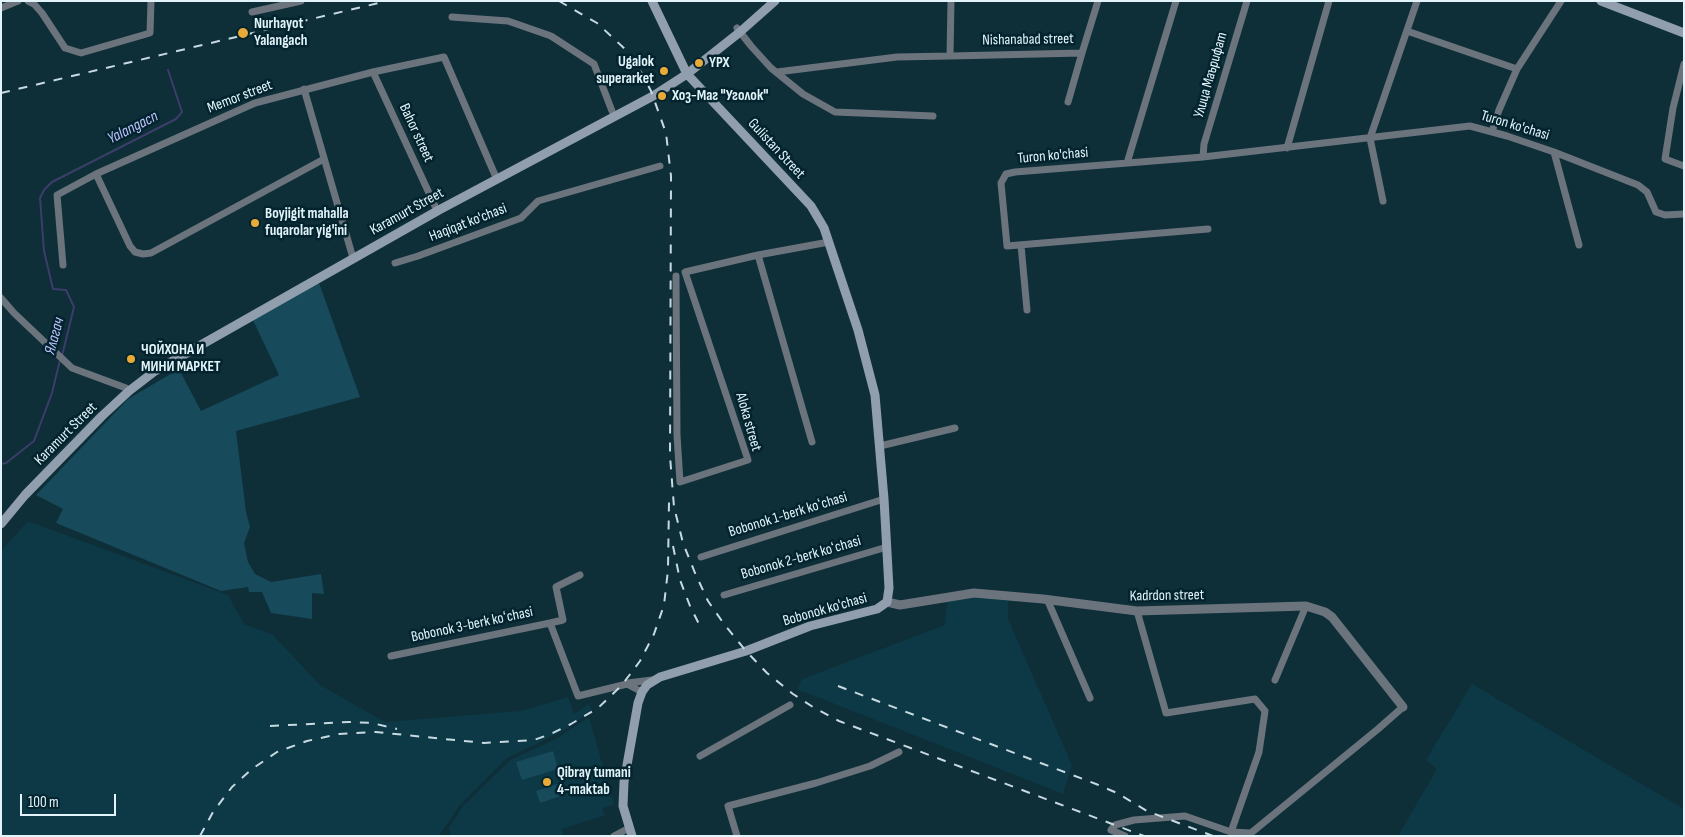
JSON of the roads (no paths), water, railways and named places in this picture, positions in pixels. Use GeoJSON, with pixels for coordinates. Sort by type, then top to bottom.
{"type":"FeatureCollection","features":[{"type":"Feature","properties":{"kind":"main road","name":"Gulistan Street"},"geometry":{"type":"LineString","coordinates":[[652,1],[686,72],[811,206],[820,219],[830,242]]}},
{"type":"Feature","properties":{"kind":"main road","name":"Karamurt Street"},"geometry":{"type":"LineString","coordinates":[[739,30],[768,1]]}},
{"type":"Feature","properties":{"kind":"main road","name":"Karamurt Street"},"geometry":{"type":"LineString","coordinates":[[1,517],[23,492],[145,373],[180,351],[624,112],[686,72],[774,1]]}},
{"type":"Feature","properties":{"kind":"main road"},"geometry":{"type":"LineString","coordinates":[[1601,1],[1684,31]]}},
{"type":"Feature","properties":{"kind":"main road"},"geometry":{"type":"LineString","coordinates":[[1610,1],[1684,31]]}},
{"type":"Feature","properties":{"kind":"main road","name":"Karamurt Street"},"geometry":{"type":"LineString","coordinates":[[353,257],[435,206],[686,72]]}},
{"type":"Feature","properties":{"kind":"main road","name":"Bobonok ko'chasi"},"geometry":{"type":"LineString","coordinates":[[642,692],[655,680],[746,651],[810,626],[877,609],[887,602],[889,588],[887,547],[876,402],[870,373],[830,242]]}},
{"type":"Feature","properties":{"kind":"main road","name":"Karamurt Street"},"geometry":{"type":"LineString","coordinates":[[1,524],[25,495],[127,390]]}},
{"type":"Feature","properties":{"kind":"main road"},"geometry":{"type":"LineString","coordinates":[[630,832],[623,806],[624,788],[638,702],[642,692]]}},
{"type":"Feature","properties":{"kind":"street"},"geometry":{"type":"LineString","coordinates":[[1,8],[18,1]]}},
{"type":"Feature","properties":{"kind":"street"},"geometry":{"type":"LineString","coordinates":[[28,1],[34,4],[42,13],[65,48],[81,53],[150,33],[151,1]]}},
{"type":"Feature","properties":{"kind":"street"},"geometry":{"type":"LineString","coordinates":[[252,12],[301,1]]}},
{"type":"Feature","properties":{"kind":"street"},"geometry":{"type":"LineString","coordinates":[[950,56],[951,1]]}},
{"type":"Feature","properties":{"kind":"street","name":"Nishanabad street"},"geometry":{"type":"LineString","coordinates":[[777,72],[897,57],[1082,53],[1098,1]]}},
{"type":"Feature","properties":{"kind":"street"},"geometry":{"type":"LineString","coordinates":[[1127,163],[1176,1]]}},
{"type":"Feature","properties":{"kind":"street","name":"Улица Маърифат"},"geometry":{"type":"LineString","coordinates":[[1203,157],[1204,144],[1247,1]]}},
{"type":"Feature","properties":{"kind":"street"},"geometry":{"type":"LineString","coordinates":[[1287,148],[1329,1]]}},
{"type":"Feature","properties":{"kind":"street"},"geometry":{"type":"LineString","coordinates":[[1383,201],[1370,138],[1417,1]]}},
{"type":"Feature","properties":{"kind":"street"},"geometry":{"type":"LineString","coordinates":[[1492,132],[1499,110],[1517,69],[1561,1]]}},
{"type":"Feature","properties":{"kind":"street"},"geometry":{"type":"LineString","coordinates":[[452,17],[508,22],[551,36],[594,64],[612,112]]}},
{"type":"Feature","properties":{"kind":"street"},"geometry":{"type":"LineString","coordinates":[[739,30],[751,46],[777,72],[803,94],[835,112],[933,116]]}},
{"type":"Feature","properties":{"kind":"street"},"geometry":{"type":"LineString","coordinates":[[1407,31],[1517,69]]}},
{"type":"Feature","properties":{"kind":"street"},"geometry":{"type":"LineString","coordinates":[[1068,102],[1082,53]]}},
{"type":"Feature","properties":{"kind":"street","name":"Memor street"},"geometry":{"type":"LineString","coordinates":[[63,265],[57,195],[96,174],[255,103],[373,72],[444,57],[495,175]]}},
{"type":"Feature","properties":{"kind":"street"},"geometry":{"type":"LineString","coordinates":[[1684,64],[1673,108],[1665,160],[1684,166]]}},
{"type":"Feature","properties":{"kind":"street","name":"Bahor street"},"geometry":{"type":"LineString","coordinates":[[373,72],[435,206]]}},
{"type":"Feature","properties":{"kind":"street"},"geometry":{"type":"LineString","coordinates":[[304,89],[353,257]]}},
{"type":"Feature","properties":{"kind":"street","name":"Turon ko'chasi"},"geometry":{"type":"LineString","coordinates":[[1021,245],[1007,246],[1001,183],[1006,174],[1203,157],[1470,126],[1554,152],[1638,185],[1647,192],[1656,212],[1660,214],[1684,214]]}},
{"type":"Feature","properties":{"kind":"street"},"geometry":{"type":"LineString","coordinates":[[1554,152],[1578,245]]}},
{"type":"Feature","properties":{"kind":"street"},"geometry":{"type":"LineString","coordinates":[[96,174],[130,246],[135,252],[143,254],[151,253],[324,159]]}},
{"type":"Feature","properties":{"kind":"street","name":"Haqiqat ko'chasi"},"geometry":{"type":"LineString","coordinates":[[395,263],[522,218],[538,200],[660,166]]}},
{"type":"Feature","properties":{"kind":"street"},"geometry":{"type":"LineString","coordinates":[[1027,310],[1021,245],[1208,229]]}},
{"type":"Feature","properties":{"kind":"street"},"geometry":{"type":"LineString","coordinates":[[812,442],[758,255],[830,242]]}},
{"type":"Feature","properties":{"kind":"street","name":"Aloka street"},"geometry":{"type":"LineString","coordinates":[[676,276],[677,435],[680,482],[748,460],[685,272],[758,255]]}},
{"type":"Feature","properties":{"kind":"street"},"geometry":{"type":"LineString","coordinates":[[1,298],[14,313],[72,368],[127,390]]}},
{"type":"Feature","properties":{"kind":"street"},"geometry":{"type":"LineString","coordinates":[[880,446],[955,428]]}},
{"type":"Feature","properties":{"kind":"street","name":"Bobonok 1-berk koʻchasi"},"geometry":{"type":"LineString","coordinates":[[701,557],[884,499]]}},
{"type":"Feature","properties":{"kind":"street","name":"Bobonok 2-berk koʻchasi"},"geometry":{"type":"LineString","coordinates":[[724,595],[887,547]]}},
{"type":"Feature","properties":{"kind":"street"},"geometry":{"type":"LineString","coordinates":[[550,623],[563,620],[556,587],[580,575]]}},
{"type":"Feature","properties":{"kind":"street","name":"Kadrdon street"},"geometry":{"type":"LineString","coordinates":[[887,602],[900,605],[974,593],[1047,599],[1137,611],[1306,606],[1325,612],[1332,617],[1403,707]]}},
{"type":"Feature","properties":{"kind":"street"},"geometry":{"type":"LineString","coordinates":[[1047,599],[1090,698]]}},
{"type":"Feature","properties":{"kind":"street"},"geometry":{"type":"LineString","coordinates":[[1275,680],[1306,606]]}},
{"type":"Feature","properties":{"kind":"street"},"geometry":{"type":"LineString","coordinates":[[1137,611],[1166,713],[1255,698],[1265,711],[1259,752],[1231,832]]}},
{"type":"Feature","properties":{"kind":"street","name":"Bobonok 3-berk koʻchasi"},"geometry":{"type":"LineString","coordinates":[[391,656],[550,623],[578,696],[627,684],[655,680]]}},
{"type":"Feature","properties":{"kind":"street"},"geometry":{"type":"LineString","coordinates":[[627,684],[642,692]]}},
{"type":"Feature","properties":{"kind":"street"},"geometry":{"type":"LineString","coordinates":[[700,756],[790,705]]}},
{"type":"Feature","properties":{"kind":"street"},"geometry":{"type":"LineString","coordinates":[[1126,836],[1111,830],[1115,825],[1134,820],[1185,816],[1231,832],[1251,833],[1378,730],[1403,707]]}},
{"type":"Feature","properties":{"kind":"street"},"geometry":{"type":"LineString","coordinates":[[737,836],[728,806],[816,783],[870,766],[899,752]]}},
{"type":"Feature","properties":{"kind":"street"},"geometry":{"type":"LineString","coordinates":[[614,836],[630,832]]}},
{"type":"Feature","properties":{"kind":"waterway","name":"Ялагач"},"geometry":{"type":"LineString","coordinates":[[62,356],[74,307],[66,290],[53,289],[44,251],[40,198],[44,190],[52,182],[176,119],[182,112],[168,70]]}},
{"type":"Feature","properties":{"kind":"waterway","name":"Ялагач"},"geometry":{"type":"LineString","coordinates":[[1,464],[6,463],[34,441],[52,393],[60,360]]}},
{"type":"Feature","properties":{"kind":"railway"},"geometry":{"type":"LineString","coordinates":[[1,93],[387,1]]}},
{"type":"Feature","properties":{"kind":"railway"},"geometry":{"type":"LineString","coordinates":[[559,1],[597,23],[626,50],[651,91],[666,133],[671,176],[670,456],[674,507],[683,543],[695,573],[708,601],[724,624],[767,673],[793,694],[839,721],[1144,836]]}},
{"type":"Feature","properties":{"kind":"railway"},"geometry":{"type":"LineString","coordinates":[[200,836],[213,812],[232,787],[252,769],[277,752],[307,741],[339,734],[376,732],[484,743],[534,740],[551,734],[598,708],[622,685],[640,661],[654,634],[664,605],[668,570],[669,501]]}},
{"type":"Feature","properties":{"kind":"railway"},"geometry":{"type":"LineString","coordinates":[[673,546],[680,580],[701,628]]}},
{"type":"Feature","properties":{"kind":"railway"},"geometry":{"type":"LineString","coordinates":[[838,686],[1096,784],[1117,793],[1147,811],[1213,836]]}},
{"type":"Feature","properties":{"kind":"railway"},"geometry":{"type":"LineString","coordinates":[[270,726],[349,722],[372,723],[397,729]]}},
{"type":"Feature","properties":{"kind":"place","name":"Nurhayot Yalangach"},"geometry":{"type":"Point","coordinates":[243,33]}},
{"type":"Feature","properties":{"kind":"place","name":"YPX"},"geometry":{"type":"Point","coordinates":[699,63]}},
{"type":"Feature","properties":{"kind":"place","name":"Ugalok superarket"},"geometry":{"type":"Point","coordinates":[664,71]}},
{"type":"Feature","properties":{"kind":"place","name":"Хоз-Маг \"Уголок\""},"geometry":{"type":"Point","coordinates":[662,96]}},
{"type":"Feature","properties":{"kind":"place","name":"Boyjigit mahalla fuqarolar yig'ini"},"geometry":{"type":"Point","coordinates":[255,223]}},
{"type":"Feature","properties":{"kind":"place","name":"ЧОЙХОНА И МИНИ МАРКЕТ"},"geometry":{"type":"Point","coordinates":[131,359]}},
{"type":"Feature","properties":{"kind":"place","name":"Qibray tumani 4-maktab"},"geometry":{"type":"Point","coordinates":[547,782]}},
{"type":"Feature","properties":{"kind":"water label","name":"Yalangacn"},"geometry":{"type":"Point","coordinates":[133,128]}}]}
